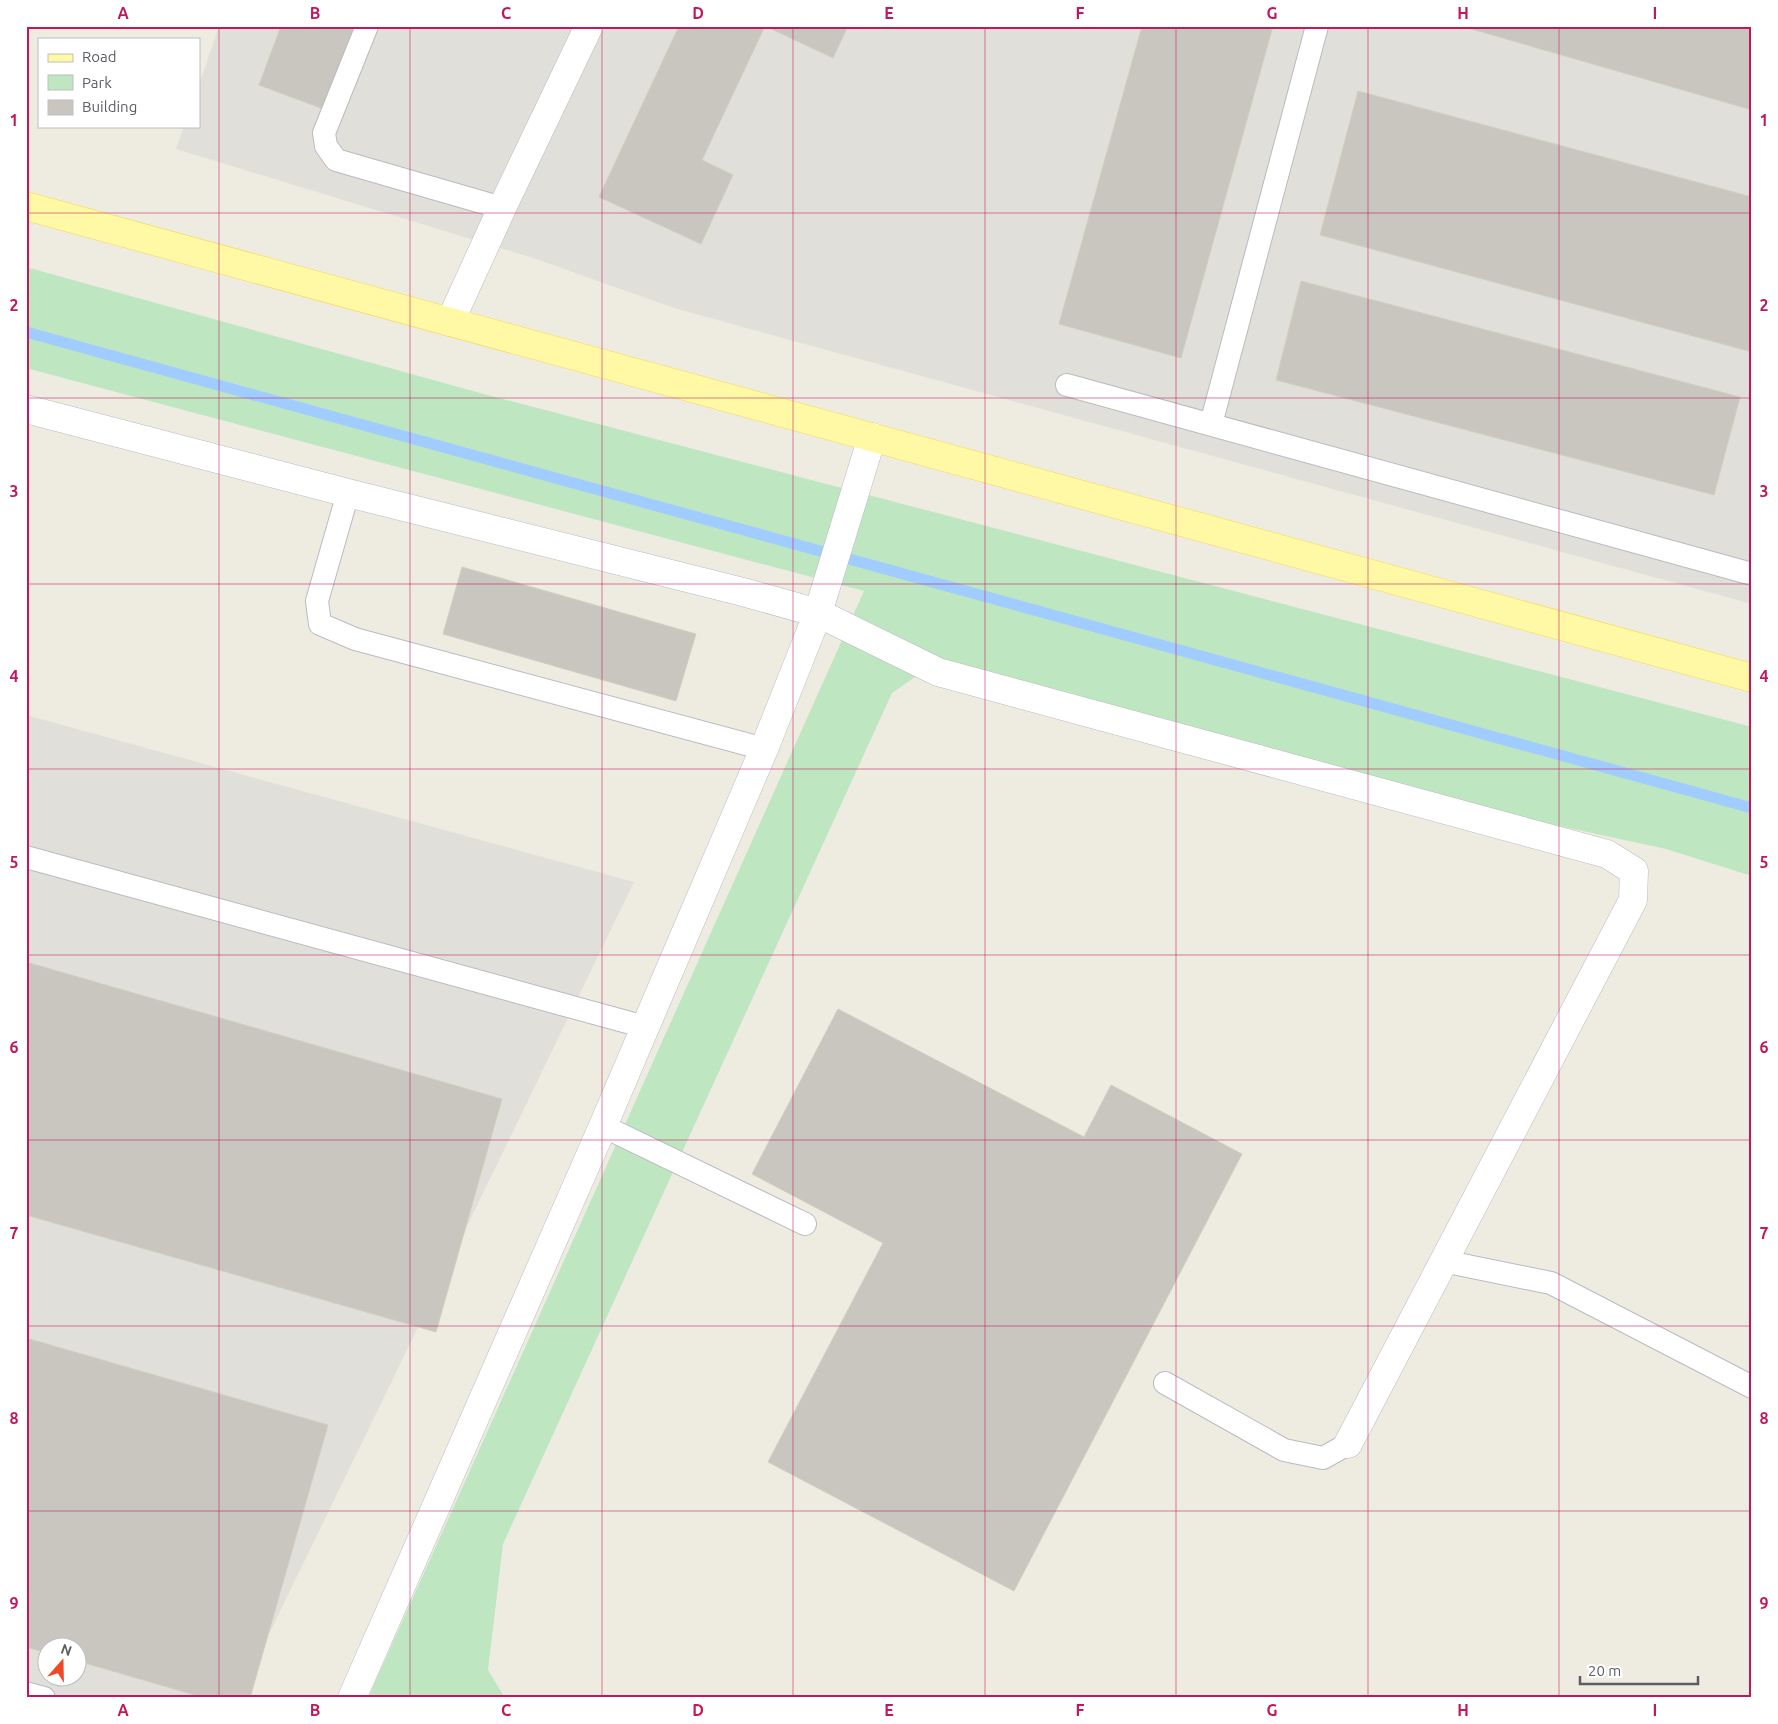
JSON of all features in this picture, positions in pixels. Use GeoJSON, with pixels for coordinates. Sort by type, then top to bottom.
{"type":"FeatureCollection","features":[{"type":"Feature","properties":{"kind":"main road"},"geometry":{"type":"LineString","coordinates":[[26,206],[1752,678]]}},
{"type":"Feature","properties":{"kind":"street"},"geometry":{"type":"LineString","coordinates":[[450,322],[589,26]]}},
{"type":"Feature","properties":{"kind":"street"},"geometry":{"type":"LineString","coordinates":[[26,409],[348,493],[744,592],[822,602],[938,672],[1606,854],[1634,871],[1633,900],[1348,1444]]}},
{"type":"Feature","properties":{"kind":"street"},"geometry":{"type":"LineString","coordinates":[[352,1698],[603,1126],[764,749],[822,602],[872,437]]}},
{"type":"Feature","properties":{"kind":"lane"},"geometry":{"type":"LineString","coordinates":[[366,26],[324,133],[326,146],[336,160],[502,208]]}},
{"type":"Feature","properties":{"kind":"lane"},"geometry":{"type":"LineString","coordinates":[[1211,424],[1316,26]]}},
{"type":"Feature","properties":{"kind":"lane"},"geometry":{"type":"LineString","coordinates":[[1067,385],[1752,574]]}},
{"type":"Feature","properties":{"kind":"lane"},"geometry":{"type":"LineString","coordinates":[[348,493],[317,601],[320,624],[356,639],[764,749]]}},
{"type":"Feature","properties":{"kind":"lane"},"geometry":{"type":"LineString","coordinates":[[26,857],[645,1027]]}},
{"type":"Feature","properties":{"kind":"lane"},"geometry":{"type":"LineString","coordinates":[[603,1126],[805,1224]]}},
{"type":"Feature","properties":{"kind":"lane"},"geometry":{"type":"LineString","coordinates":[[1444,1261],[1551,1283],[1752,1387]]}},
{"type":"Feature","properties":{"kind":"lane"},"geometry":{"type":"LineString","coordinates":[[1165,1383],[1284,1450],[1323,1458],[1348,1444]]}},
{"type":"Feature","properties":{"kind":"lane"},"geometry":{"type":"LineString","coordinates":[[26,1693],[44,1698]]}},
{"type":"Feature","properties":{"kind":"shaded area"},"geometry":{"type":"Polygon","coordinates":[[[219,26],[1752,26],[1752,604],[677,309],[530,257],[176,149],[183,128],[200,128],[200,82],[219,26]]]}},
{"type":"Feature","properties":{"kind":"shaded area"},"geometry":{"type":"Polygon","coordinates":[[[26,715],[634,882],[238,1698],[26,1698],[26,715]]]}},
{"type":"Feature","properties":{"kind":"green space"},"geometry":{"type":"Polygon","coordinates":[[[26,267],[480,393],[1752,727],[1752,876],[1666,849],[1238,756],[925,670],[892,693],[503,1544],[488,1670],[505,1698],[368,1698],[864,591],[26,368],[26,267]]]}},
{"type":"Feature","properties":{"kind":"building"},"geometry":{"type":"Polygon","coordinates":[[[281,26],[356,26],[326,110],[259,85],[281,26]]]}},
{"type":"Feature","properties":{"kind":"building"},"geometry":{"type":"Polygon","coordinates":[[[679,26],[765,26],[702,160],[733,175],[701,244],[599,197],[679,26]]]}},
{"type":"Feature","properties":{"kind":"building"},"geometry":{"type":"Polygon","coordinates":[[[765,26],[848,26],[833,58],[765,26]]]}},
{"type":"Feature","properties":{"kind":"building"},"geometry":{"type":"Polygon","coordinates":[[[1142,26],[1273,26],[1181,358],[1059,324],[1142,26]]]}},
{"type":"Feature","properties":{"kind":"building"},"geometry":{"type":"Polygon","coordinates":[[[1461,26],[1752,26],[1752,110],[1461,26]]]}},
{"type":"Feature","properties":{"kind":"building"},"geometry":{"type":"Polygon","coordinates":[[[1358,91],[1752,197],[1752,352],[1320,235],[1358,91]]]}},
{"type":"Feature","properties":{"kind":"building"},"geometry":{"type":"Polygon","coordinates":[[[1301,281],[1740,397],[1714,495],[1276,380],[1301,281]]]}},
{"type":"Feature","properties":{"kind":"building"},"geometry":{"type":"Polygon","coordinates":[[[462,567],[696,634],[676,701],[443,634],[462,567]]]}},
{"type":"Feature","properties":{"kind":"building"},"geometry":{"type":"Polygon","coordinates":[[[26,962],[502,1099],[436,1332],[26,1215],[26,962]]]}},
{"type":"Feature","properties":{"kind":"building"},"geometry":{"type":"Polygon","coordinates":[[[838,1009],[1084,1137],[1111,1085],[1242,1154],[1014,1591],[768,1462],[883,1243],[752,1174],[838,1009]]]}},
{"type":"Feature","properties":{"kind":"building"},"geometry":{"type":"Polygon","coordinates":[[[26,1338],[328,1425],[250,1698],[205,1698],[88,1664],[88,1636],[38,1636],[38,1650],[26,1647],[26,1338]]]}},
{"type":"Feature","properties":{"kind":"waterway"},"geometry":{"type":"LineString","coordinates":[[26,332],[1752,808]]}}]}
